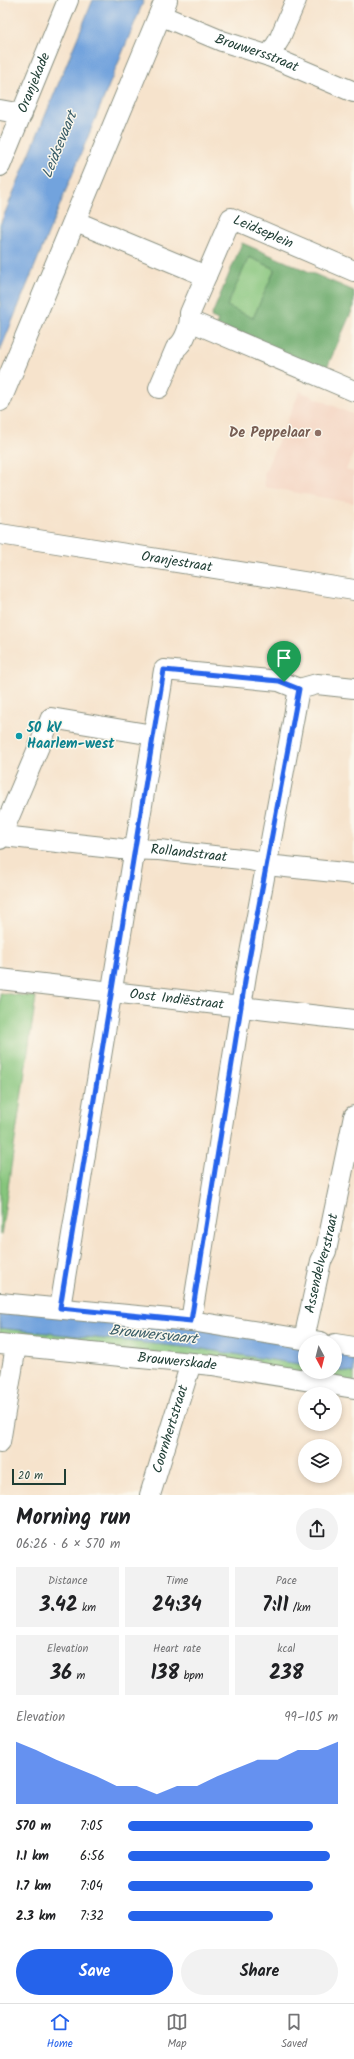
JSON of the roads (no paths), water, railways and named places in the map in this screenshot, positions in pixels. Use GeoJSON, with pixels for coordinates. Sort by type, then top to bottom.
{"type":"FeatureCollection","features":[{"type":"Feature","properties":{"kind":"main road"},"geometry":{"type":"LineString","coordinates":[[0,400],[163,8]]}},
{"type":"Feature","properties":{"kind":"street","name":"Oranjekade"},"geometry":{"type":"LineString","coordinates":[[0,166],[68,0]]}},
{"type":"Feature","properties":{"kind":"street"},"geometry":{"type":"LineString","coordinates":[[269,56],[279,40],[296,0]]}},
{"type":"Feature","properties":{"kind":"street","name":"Brouwersstraat"},"geometry":{"type":"LineString","coordinates":[[163,8],[222,41],[269,56],[354,92]]}},
{"type":"Feature","properties":{"kind":"street"},"geometry":{"type":"LineString","coordinates":[[0,110],[22,114]]}},
{"type":"Feature","properties":{"kind":"street","name":"Leidseplein"},"geometry":{"type":"LineString","coordinates":[[159,388],[176,348],[181,345],[190,321],[190,314],[231,218],[354,271]]}},
{"type":"Feature","properties":{"kind":"street"},"geometry":{"type":"LineString","coordinates":[[74,221],[206,276]]}},
{"type":"Feature","properties":{"kind":"street"},"geometry":{"type":"LineString","coordinates":[[190,321],[354,391]]}},
{"type":"Feature","properties":{"kind":"street","name":"Oranjestraat"},"geometry":{"type":"LineString","coordinates":[[0,534],[354,590]]}},
{"type":"Feature","properties":{"kind":"street"},"geometry":{"type":"LineString","coordinates":[[60,1308],[110,992],[164,670],[279,681],[299,689],[317,684],[354,688]]}},
{"type":"Feature","properties":{"kind":"street"},"geometry":{"type":"LineString","coordinates":[[191,1321],[241,1007],[266,863],[299,689]]}},
{"type":"Feature","properties":{"kind":"street"},"geometry":{"type":"LineString","coordinates":[[2,838],[6,824],[51,718],[153,735]]}},
{"type":"Feature","properties":{"kind":"street","name":"Rollandstraat"},"geometry":{"type":"LineString","coordinates":[[2,838],[121,849],[134,848],[242,859],[276,866],[354,874]]}},
{"type":"Feature","properties":{"kind":"street","name":"Oost Indiëstraat"},"geometry":{"type":"LineString","coordinates":[[0,979],[354,1020]]}},
{"type":"Feature","properties":{"kind":"street","name":"Assendelverstraat"},"geometry":{"type":"LineString","coordinates":[[313,1335],[320,1261],[326,1251],[354,1116]]}},
{"type":"Feature","properties":{"kind":"street"},"geometry":{"type":"LineString","coordinates":[[0,1302],[191,1321],[298,1339]]}},
{"type":"Feature","properties":{"kind":"street"},"geometry":{"type":"LineString","coordinates":[[0,1442],[8,1345]]}},
{"type":"Feature","properties":{"kind":"street","name":"Brouwerskade"},"geometry":{"type":"LineString","coordinates":[[8,1345],[191,1363],[354,1388]]}},
{"type":"Feature","properties":{"kind":"street"},"geometry":{"type":"LineString","coordinates":[[342,1345],[354,1348]]}},
{"type":"Feature","properties":{"kind":"street","name":"Coornhertstraat"},"geometry":{"type":"LineString","coordinates":[[150,1495],[191,1363]]}},
{"type":"Feature","properties":{"kind":"water","name":"Leidsevaart"},"geometry":{"type":"Polygon","coordinates":[[[93,0],[144,0],[0,351],[0,225],[93,0]]]}},
{"type":"Feature","properties":{"kind":"water","name":"Brouwersvaart"},"geometry":{"type":"Polygon","coordinates":[[[0,1308],[201,1329],[298,1345],[298,1364],[203,1349],[0,1328],[0,1308]]]}},
{"type":"Feature","properties":{"kind":"water"},"geometry":{"type":"Polygon","coordinates":[[[342,1352],[354,1354],[354,1373],[342,1371],[342,1352]]]}},
{"type":"Feature","properties":{"kind":"place","name":"De Peppelaar"},"geometry":{"type":"Point","coordinates":[318,433]}},
{"type":"Feature","properties":{"kind":"place","name":"50 kV Haarlem-west"},"geometry":{"type":"Point","coordinates":[19,736]}}]}
